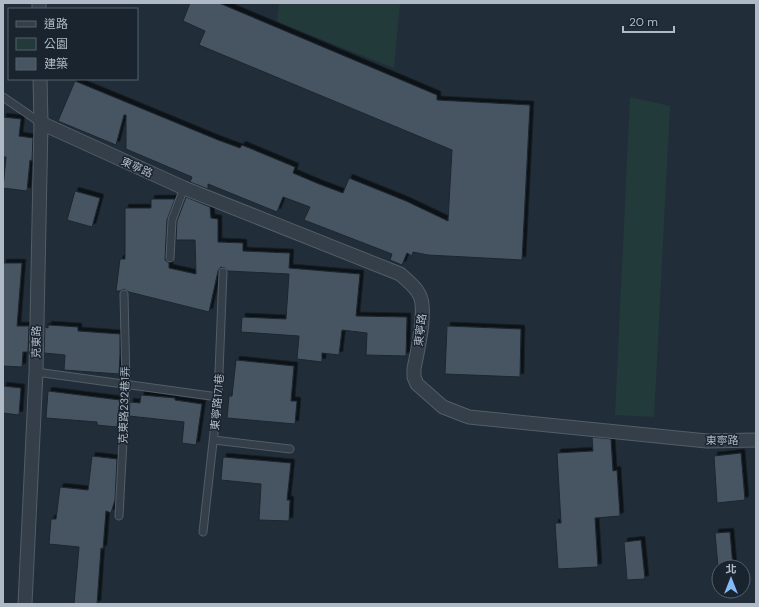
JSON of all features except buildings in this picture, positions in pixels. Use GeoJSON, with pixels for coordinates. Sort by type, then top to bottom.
{"type":"FeatureCollection","features":[{"type":"Feature","properties":{"kind":"street","name":"克東路"},"geometry":{"type":"LineString","coordinates":[[25,604],[36,372],[41,123],[40,80]]}},
{"type":"Feature","properties":{"kind":"street","name":"東寧路"},"geometry":{"type":"LineString","coordinates":[[41,123],[184,188],[400,274],[411,283],[420,295],[423,311],[414,377],[417,384],[443,407],[469,417],[707,441],[756,440]]}},
{"type":"Feature","properties":{"kind":"lane"},"geometry":{"type":"LineString","coordinates":[[3,98],[41,123]]}},
{"type":"Feature","properties":{"kind":"lane"},"geometry":{"type":"LineString","coordinates":[[170,258],[172,220],[184,188]]}},
{"type":"Feature","properties":{"kind":"lane","name":"東寧路171巷"},"geometry":{"type":"LineString","coordinates":[[203,532],[218,396],[223,272]]}},
{"type":"Feature","properties":{"kind":"lane","name":"克東路232巷1弄"},"geometry":{"type":"LineString","coordinates":[[119,516],[126,384],[124,294]]}},
{"type":"Feature","properties":{"kind":"lane"},"geometry":{"type":"LineString","coordinates":[[36,372],[218,396]]}},
{"type":"Feature","properties":{"kind":"lane"},"geometry":{"type":"LineString","coordinates":[[214,440],[290,449]]}},
{"type":"Feature","properties":{"kind":"green space"},"geometry":{"type":"Polygon","coordinates":[[[279,3],[400,3],[394,68],[277,22],[279,3]]]}},
{"type":"Feature","properties":{"kind":"green space"},"geometry":{"type":"Polygon","coordinates":[[[630,97],[670,106],[654,417],[615,415],[630,97]]]}}]}
